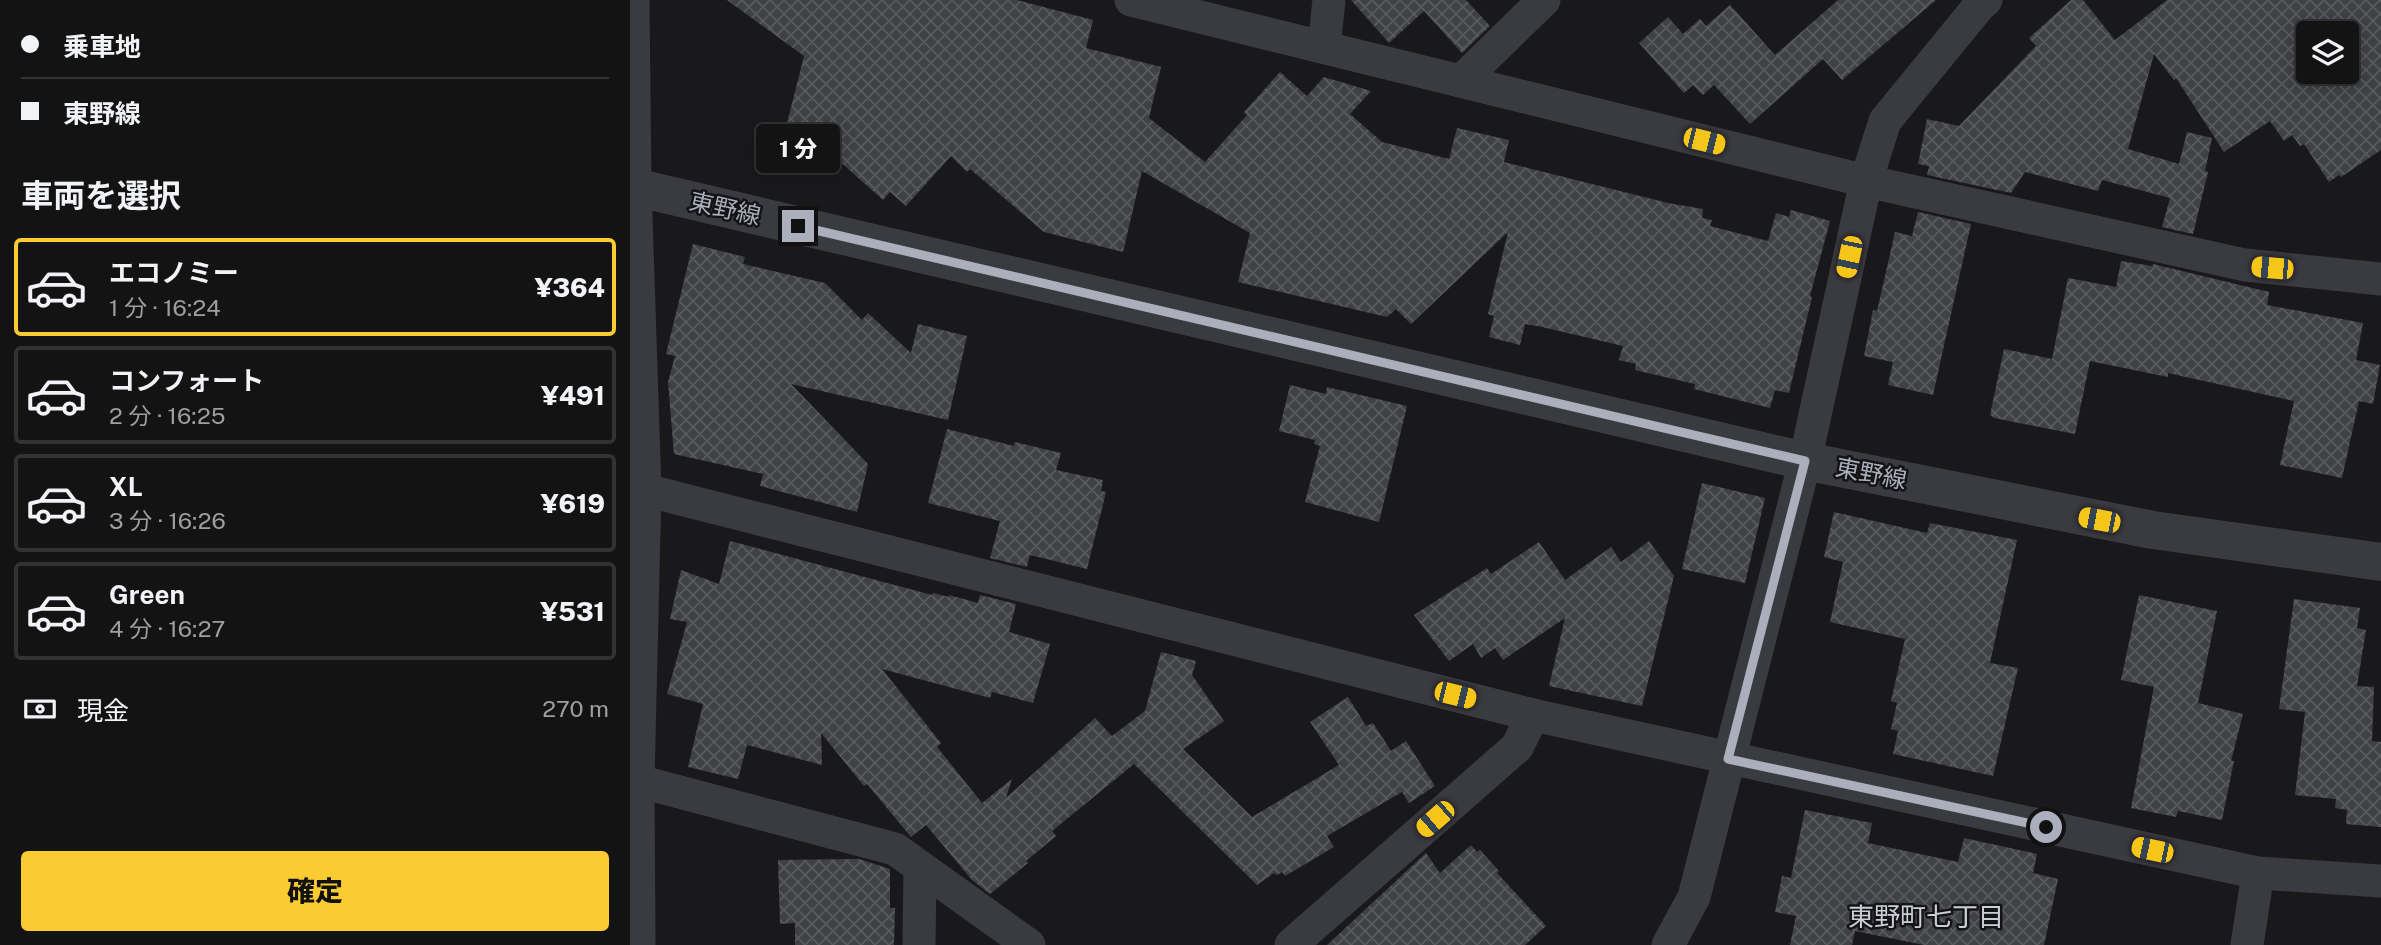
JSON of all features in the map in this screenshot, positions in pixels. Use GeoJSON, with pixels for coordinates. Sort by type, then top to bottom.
{"type":"FeatureCollection","features":[{"type":"Feature","properties":{"kind":"street"},"geometry":{"type":"LineString","coordinates":[[633,0],[632,187],[645,489],[638,781],[639,945]]}},
{"type":"Feature","properties":{"kind":"street"},"geometry":{"type":"LineString","coordinates":[[1132,0],[1866,181],[2245,265],[2381,279]]}},
{"type":"Feature","properties":{"kind":"street"},"geometry":{"type":"LineString","coordinates":[[1324,47],[1329,0]]}},
{"type":"Feature","properties":{"kind":"street"},"geometry":{"type":"LineString","coordinates":[[1462,80],[1544,0]]}},
{"type":"Feature","properties":{"kind":"street"},"geometry":{"type":"LineString","coordinates":[[1668,945],[1694,897],[1805,461],[1866,181],[1885,121],[1986,0]]}},
{"type":"Feature","properties":{"kind":"street","name":"東野線"},"geometry":{"type":"LineString","coordinates":[[632,187],[1805,461],[2153,530],[2381,562]]}},
{"type":"Feature","properties":{"kind":"street"},"geometry":{"type":"LineString","coordinates":[[645,489],[1533,715],[2258,873],[2381,881]]}},
{"type":"Feature","properties":{"kind":"street"},"geometry":{"type":"LineString","coordinates":[[1291,945],[1517,747],[1533,715]]}},
{"type":"Feature","properties":{"kind":"street"},"geometry":{"type":"LineString","coordinates":[[638,781],[895,849],[1029,945]]}},
{"type":"Feature","properties":{"kind":"street"},"geometry":{"type":"LineString","coordinates":[[919,868],[919,945]]}},
{"type":"Feature","properties":{"kind":"street"},"geometry":{"type":"LineString","coordinates":[[2247,945],[2258,873]]}},
{"type":"Feature","properties":{"kind":"building"},"geometry":{"type":"Polygon","coordinates":[[[727,0],[1017,0],[1093,20],[1086,48],[1161,67],[1149,118],[1205,162],[1247,115],[1244,112],[1280,72],[1307,96],[1324,77],[1371,91],[1350,114],[1382,142],[1449,159],[1457,128],[1509,140],[1504,162],[1668,203],[1703,209],[1702,218],[1712,220],[1710,226],[1768,241],[1776,213],[1789,217],[1791,210],[1830,221],[1789,393],[1775,390],[1770,408],[1694,389],[1695,384],[1635,370],[1636,364],[1619,360],[1623,346],[1542,327],[1525,324],[1520,345],[1489,337],[1494,316],[1488,314],[1508,232],[1411,324],[1396,309],[1387,317],[1238,282],[1250,233],[1142,171],[1123,252],[1044,232],[970,169],[967,172],[951,156],[906,206],[890,192],[883,200],[828,151],[829,146],[784,135],[804,56],[727,0]]]}},
{"type":"Feature","properties":{"kind":"building"},"geometry":{"type":"Polygon","coordinates":[[[1351,0],[1466,0],[1490,26],[1462,53],[1424,11],[1389,43],[1351,0]]]}},
{"type":"Feature","properties":{"kind":"building"},"geometry":{"type":"Polygon","coordinates":[[[1838,0],[1936,0],[1842,80],[1823,59],[1750,124],[1714,85],[1703,95],[1693,85],[1684,93],[1639,43],[1668,17],[1683,34],[1700,19],[1706,26],[1730,5],[1775,55],[1838,0]]]}},
{"type":"Feature","properties":{"kind":"building"},"geometry":{"type":"Polygon","coordinates":[[[2071,0],[2083,0],[2115,40],[2167,0],[2381,0],[2381,150],[2329,182],[2304,144],[2300,146],[2292,135],[2284,141],[2270,121],[2224,152],[2176,78],[2174,80],[2154,54],[2128,149],[2179,164],[2187,132],[2212,138],[2205,171],[2208,172],[2193,234],[2162,227],[2170,198],[2102,180],[2098,191],[2025,172],[2011,193],[1927,175],[1929,166],[1918,164],[1927,119],[1959,126],[2036,46],[2029,38],[2071,0]]]}},
{"type":"Feature","properties":{"kind":"building"},"geometry":{"type":"Polygon","coordinates":[[[1918,212],[1971,224],[1933,395],[1888,385],[1893,362],[1864,356],[1873,310],[1877,311],[1895,232],[1912,236],[1918,212]]]}},
{"type":"Feature","properties":{"kind":"building"},"geometry":{"type":"Polygon","coordinates":[[[693,244],[745,257],[743,264],[825,283],[862,320],[868,313],[911,353],[918,324],[967,336],[948,420],[791,384],[868,464],[857,512],[760,486],[763,474],[674,454],[668,382],[675,356],[666,354],[693,244]]]}},
{"type":"Feature","properties":{"kind":"building"},"geometry":{"type":"Polygon","coordinates":[[[2121,261],[2153,264],[2269,292],[2267,305],[2363,323],[2356,360],[2380,365],[2373,404],[2359,401],[2342,478],[2280,465],[2294,401],[2168,373],[2168,377],[2090,361],[2075,434],[1990,415],[2004,349],[2052,359],[2068,278],[2116,287],[2121,261]]]}},
{"type":"Feature","properties":{"kind":"building"},"geometry":{"type":"Polygon","coordinates":[[[1290,385],[1326,394],[1327,387],[1407,406],[1379,522],[1305,502],[1320,446],[1314,444],[1315,440],[1279,431],[1290,385]]]}},
{"type":"Feature","properties":{"kind":"building"},"geometry":{"type":"Polygon","coordinates":[[[947,429],[1014,446],[1015,442],[1061,453],[1056,470],[1103,480],[1101,491],[1106,492],[1087,569],[1030,555],[1027,567],[990,558],[1000,521],[928,503],[947,429]]]}},
{"type":"Feature","properties":{"kind":"building"},"geometry":{"type":"Polygon","coordinates":[[[1702,483],[1765,498],[1745,583],[1682,569],[1702,483]]]}},
{"type":"Feature","properties":{"kind":"building"},"geometry":{"type":"Polygon","coordinates":[[[1834,512],[1927,533],[1930,523],[2017,540],[1990,663],[2018,668],[1993,776],[1893,754],[1898,731],[1891,729],[1897,703],[1891,701],[1905,639],[1830,622],[1843,562],[1824,557],[1834,512]]]}},
{"type":"Feature","properties":{"kind":"building"},"geometry":{"type":"Polygon","coordinates":[[[730,541],[932,595],[949,595],[978,603],[980,595],[1016,604],[1009,632],[1050,644],[1033,703],[992,692],[990,698],[882,669],[941,743],[937,747],[982,803],[1012,779],[1006,798],[1095,718],[1112,736],[1145,711],[1161,652],[1196,661],[1192,675],[1224,721],[1183,749],[1252,817],[1339,765],[1310,722],[1348,697],[1366,726],[1373,723],[1391,751],[1406,741],[1435,786],[1409,803],[1402,792],[1327,836],[1334,847],[1285,876],[1282,872],[1277,875],[1274,873],[1257,885],[1134,764],[1052,831],[1056,836],[990,894],[972,880],[926,825],[911,837],[867,784],[864,786],[821,733],[822,765],[747,745],[738,779],[688,767],[703,704],[667,694],[687,622],[670,619],[681,570],[719,584],[730,541]]]}},
{"type":"Feature","properties":{"kind":"building"},"geometry":{"type":"Polygon","coordinates":[[[1649,541],[1674,576],[1642,706],[1549,686],[1565,618],[1503,660],[1495,648],[1481,658],[1473,644],[1449,661],[1414,615],[1487,568],[1491,574],[1539,542],[1565,580],[1611,547],[1621,562],[1649,541]]]}},
{"type":"Feature","properties":{"kind":"building"},"geometry":{"type":"Polygon","coordinates":[[[2139,595],[2217,611],[2198,703],[2243,714],[2231,761],[2234,761],[2222,820],[2178,811],[2176,817],[2131,808],[2154,687],[2121,680],[2139,595]]]}},
{"type":"Feature","properties":{"kind":"building"},"geometry":{"type":"Polygon","coordinates":[[[2294,599],[2360,608],[2357,628],[2366,630],[2357,686],[2374,687],[2372,741],[2381,742],[2381,827],[2346,824],[2347,810],[2335,808],[2336,799],[2295,795],[2305,712],[2279,709],[2294,599]]]}},
{"type":"Feature","properties":{"kind":"building"},"geometry":{"type":"Polygon","coordinates":[[[1805,810],[1872,823],[1868,843],[1958,862],[1964,838],[2037,854],[2033,873],[2058,879],[2044,945],[1924,945],[1855,931],[1852,945],[1790,945],[1796,916],[1775,912],[1782,876],[1791,878],[1805,810]]]}},
{"type":"Feature","properties":{"kind":"building"},"geometry":{"type":"Polygon","coordinates":[[[1471,845],[1477,852],[1480,850],[1499,871],[1497,873],[1546,926],[1525,945],[1327,945],[1426,853],[1440,873],[1471,845]]]}},
{"type":"Feature","properties":{"kind":"building"},"geometry":{"type":"Polygon","coordinates":[[[859,859],[890,869],[890,908],[895,908],[894,945],[795,945],[795,923],[780,924],[778,860],[859,859]]]}},
{"type":"Feature","properties":{"kind":"district","name":"東野町七丁目"},"geometry":{"type":"Point","coordinates":[1926,917]}},
{"type":"Feature","properties":{"kind":"route"},"geometry":{"type":"LineString","coordinates":[[798,226],[1805,461],[1728,759],[2046,827]]}}]}
